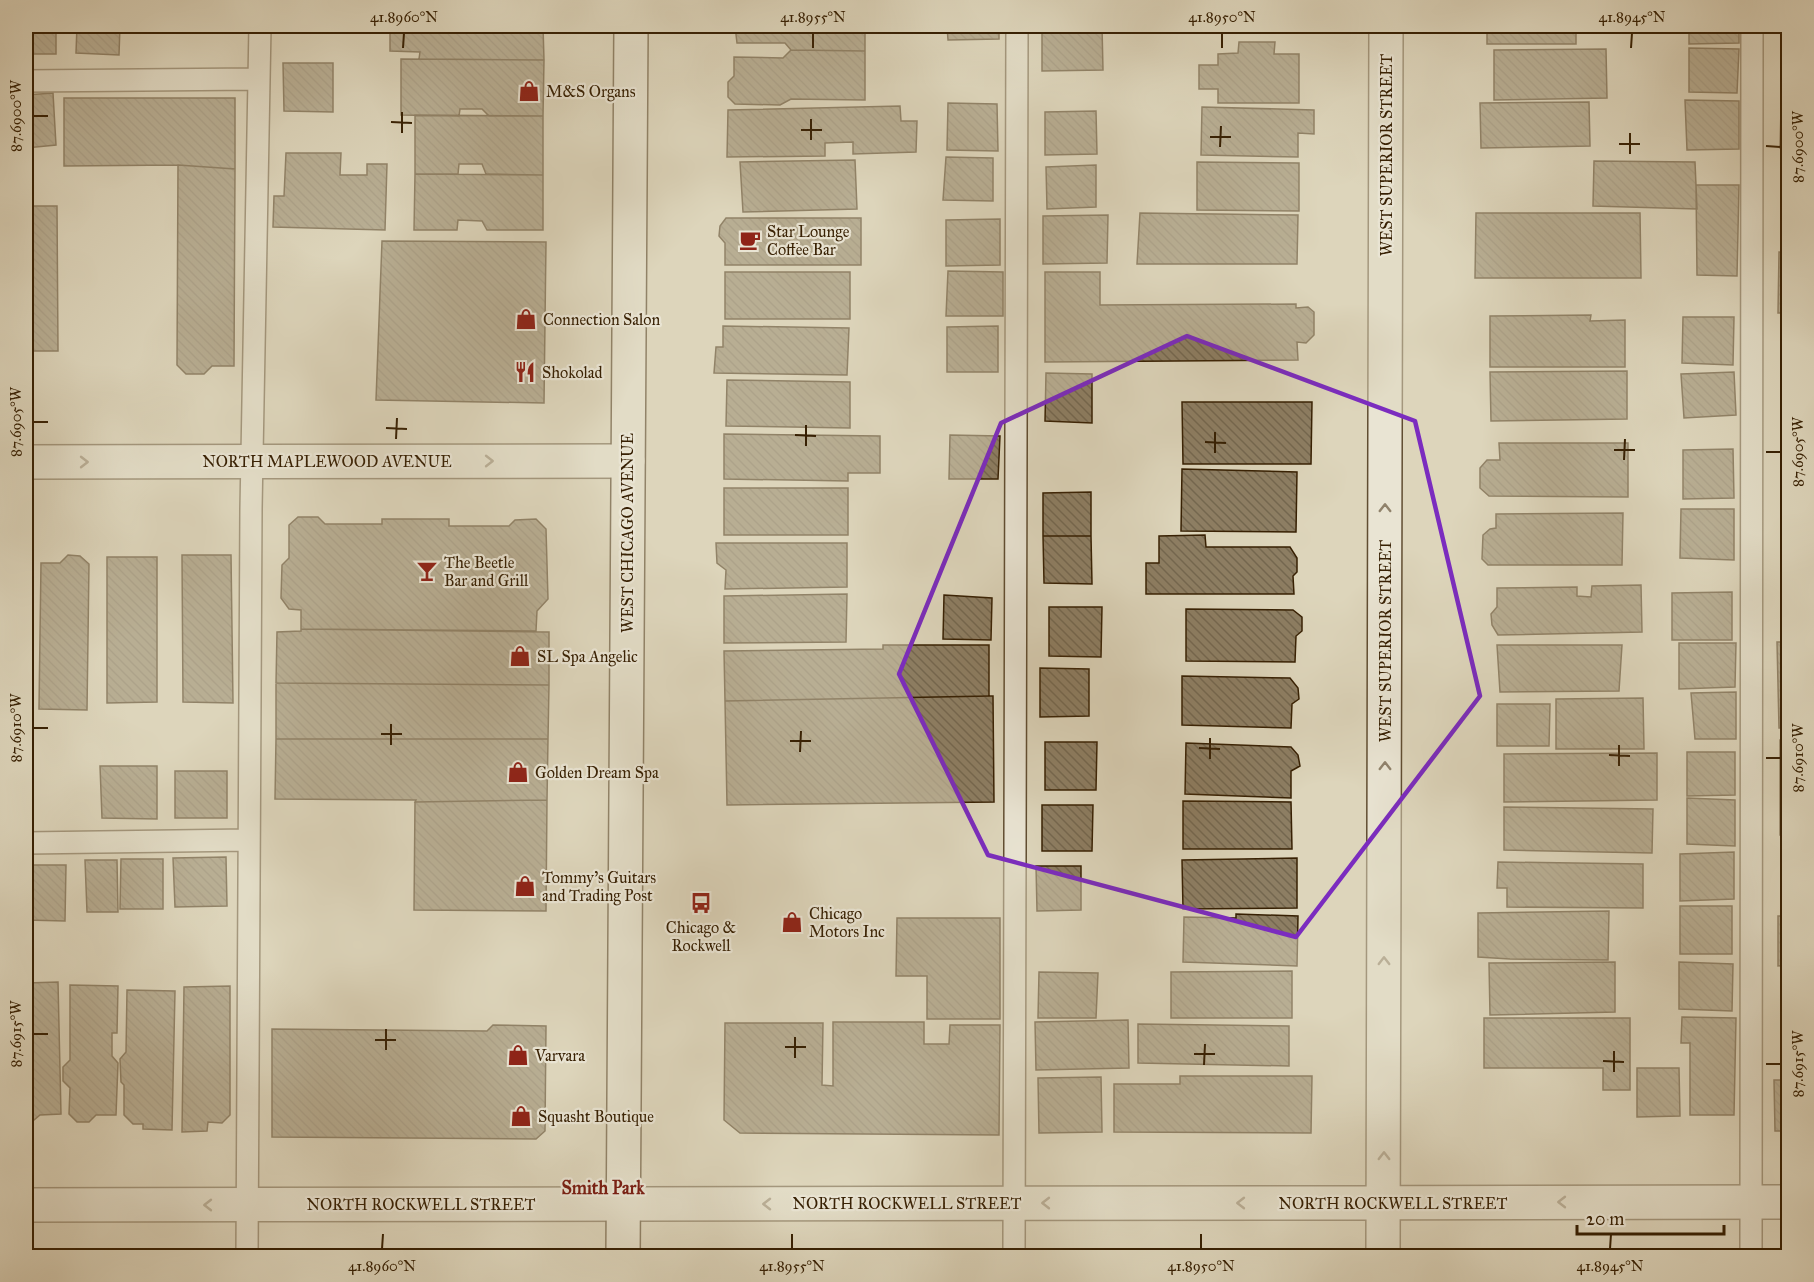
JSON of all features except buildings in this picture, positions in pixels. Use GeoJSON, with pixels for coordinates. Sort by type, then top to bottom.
{"type":"FeatureCollection","features":[{"type":"Feature","properties":{"kind":"street","name":"WEST CHICAGO AVENUE"},"geometry":{"type":"LineString","coordinates":[[624,1257],[631,26]]}},
{"type":"Feature","properties":{"kind":"street","name":"WEST SUPERIOR STREET"},"geometry":{"type":"LineString","coordinates":[[1383,1257],[1386,26]]}},
{"type":"Feature","properties":{"kind":"street","name":"NORTH MAPLEWOOD AVENUE"},"geometry":{"type":"LineString","coordinates":[[26,462],[628,460]]}},
{"type":"Feature","properties":{"kind":"street","name":"NORTH ROCKWELL STREET"},"geometry":{"type":"LineString","coordinates":[[26,1205],[1788,1202]]}},
{"type":"Feature","properties":{"kind":"lane"},"geometry":{"type":"LineString","coordinates":[[247,1257],[252,461],[260,26]]}},
{"type":"Feature","properties":{"kind":"lane"},"geometry":{"type":"LineString","coordinates":[[1014,1257],[1017,26]]}},
{"type":"Feature","properties":{"kind":"lane"},"geometry":{"type":"LineString","coordinates":[[1751,1257],[1752,26]]}},
{"type":"Feature","properties":{"kind":"lane"},"geometry":{"type":"LineString","coordinates":[[26,81],[259,79]]}},
{"type":"Feature","properties":{"kind":"lane"},"geometry":{"type":"LineString","coordinates":[[26,843],[249,840]]}},
{"type":"Feature","properties":{"kind":"highlighted area"},"geometry":{"type":"Polygon","coordinates":[[[1187,336],[1415,421],[1480,696],[1296,937],[988,855],[899,674],[1001,423],[1187,336]]]}},
{"type":"Feature","properties":{"kind":"place","name":"M&S Organs"},"geometry":{"type":"Point","coordinates":[529,91]}},
{"type":"Feature","properties":{"kind":"place","name":"Star Lounge Coffee Bar"},"geometry":{"type":"Point","coordinates":[750,240]}},
{"type":"Feature","properties":{"kind":"place","name":"Connection Salon"},"geometry":{"type":"Point","coordinates":[526,319]}},
{"type":"Feature","properties":{"kind":"place","name":"Shokolad"},"geometry":{"type":"Point","coordinates":[525,372]}},
{"type":"Feature","properties":{"kind":"place","name":"The Beetle Bar and Grill"},"geometry":{"type":"Point","coordinates":[427,571]}},
{"type":"Feature","properties":{"kind":"place","name":"SL Spa Angelic"},"geometry":{"type":"Point","coordinates":[520,656]}},
{"type":"Feature","properties":{"kind":"place","name":"Golden Dream Spa"},"geometry":{"type":"Point","coordinates":[518,772]}},
{"type":"Feature","properties":{"kind":"place","name":"Tommy's Guitars and Trading Post"},"geometry":{"type":"Point","coordinates":[525,886]}},
{"type":"Feature","properties":{"kind":"place","name":"Chicago & Rockwell"},"geometry":{"type":"Point","coordinates":[701,903]}},
{"type":"Feature","properties":{"kind":"place","name":"Chicago Motors Inc"},"geometry":{"type":"Point","coordinates":[792,922]}},
{"type":"Feature","properties":{"kind":"place","name":"Varvara"},"geometry":{"type":"Point","coordinates":[518,1055]}},
{"type":"Feature","properties":{"kind":"place","name":"Squasht Boutique"},"geometry":{"type":"Point","coordinates":[521,1116]}},
{"type":"Feature","properties":{"kind":"district","name":"Smith Park"},"geometry":{"type":"Point","coordinates":[603,1188]}}]}
